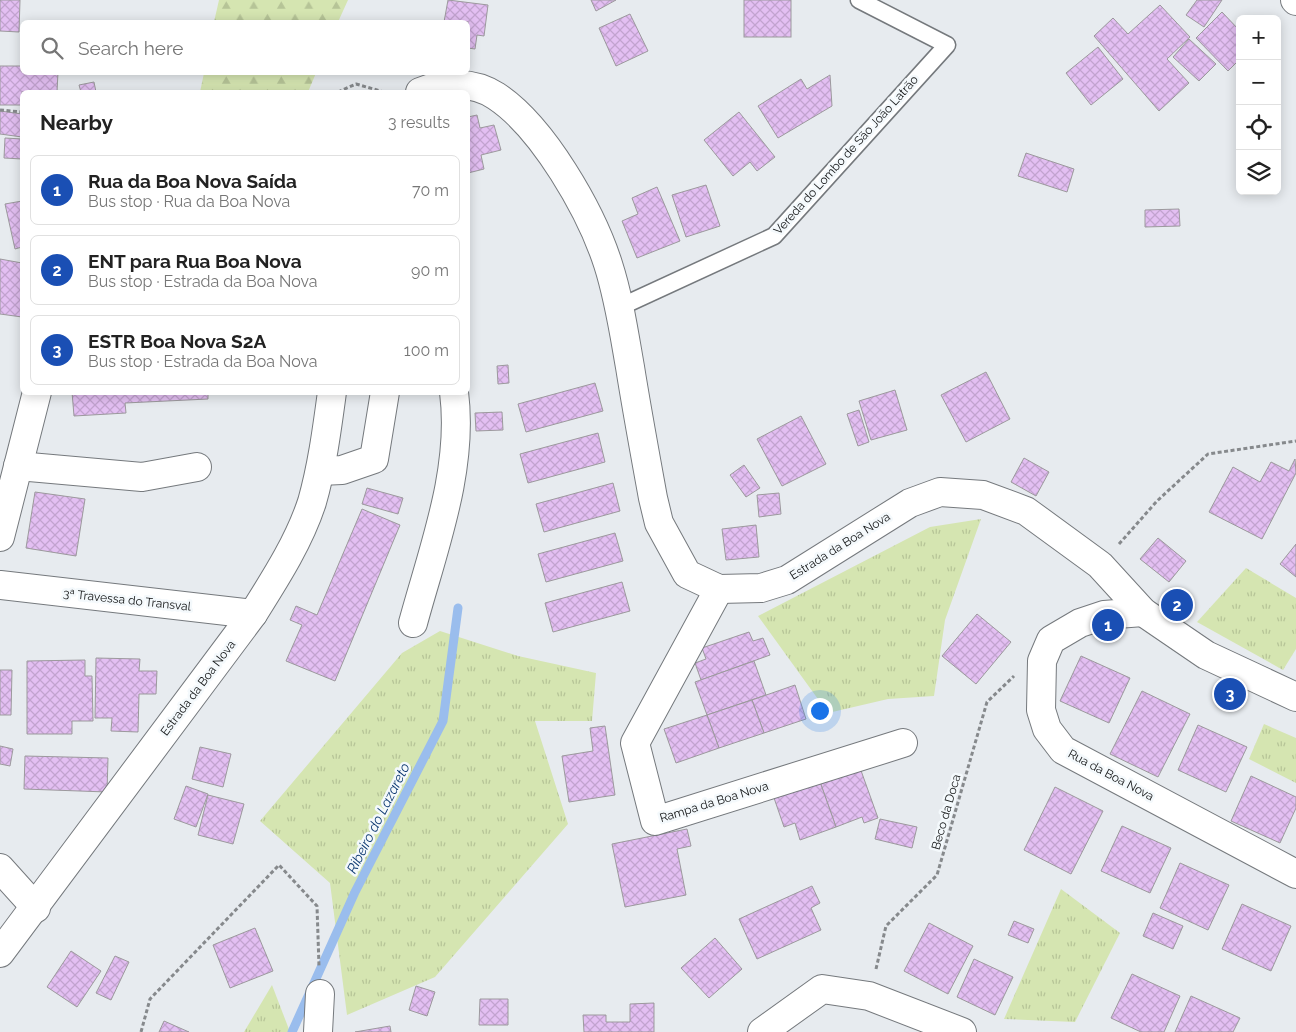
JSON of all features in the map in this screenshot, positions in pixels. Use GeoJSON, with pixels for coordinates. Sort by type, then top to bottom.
{"type":"FeatureCollection","features":[{"type":"Feature","properties":{"kind":"street","name":"Estrada da Boa Nova"},"geometry":{"type":"LineString","coordinates":[[427,90],[453,83],[478,88],[496,96],[523,120],[560,166],[589,217],[608,263],[620,307],[653,498],[660,523],[687,574],[719,589],[761,588],[787,580],[910,503],[940,492],[983,495],[1026,510],[1100,565],[1143,612],[1206,655],[1296,697]]}},
{"type":"Feature","properties":{"kind":"street"},"geometry":{"type":"LineString","coordinates":[[0,537],[36,395]]}},
{"type":"Feature","properties":{"kind":"street","name":"Estrada da Boa Nova"},"geometry":{"type":"LineString","coordinates":[[0,953],[36,908],[254,614],[298,536],[311,503],[320,471],[332,395]]}},
{"type":"Feature","properties":{"kind":"street"},"geometry":{"type":"LineString","coordinates":[[320,471],[342,470],[374,459],[385,395]]}},
{"type":"Feature","properties":{"kind":"street"},"geometry":{"type":"LineString","coordinates":[[413,623],[449,491],[454,449],[454,395]]}},
{"type":"Feature","properties":{"kind":"street"},"geometry":{"type":"LineString","coordinates":[[18,466],[142,478],[197,467]]}},
{"type":"Feature","properties":{"kind":"street","name":"3ª Travessa do Transval"},"geometry":{"type":"LineString","coordinates":[[0,586],[254,614]]}},
{"type":"Feature","properties":{"kind":"street","name":"Rampa da Boa Nova"},"geometry":{"type":"LineString","coordinates":[[719,589],[635,743],[655,820],[903,743]]}},
{"type":"Feature","properties":{"kind":"street","name":"Rua da Boa Nova"},"geometry":{"type":"LineString","coordinates":[[1143,612],[1104,615],[1080,623],[1051,640],[1042,661],[1041,710],[1047,729],[1063,750],[1296,874]]}},
{"type":"Feature","properties":{"kind":"street"},"geometry":{"type":"LineString","coordinates":[[0,868],[36,908]]}},
{"type":"Feature","properties":{"kind":"street"},"geometry":{"type":"LineString","coordinates":[[762,1032],[822,989],[869,996],[962,1032]]}},
{"type":"Feature","properties":{"kind":"street"},"geometry":{"type":"LineString","coordinates":[[318,1032],[320,994]]}},
{"type":"Feature","properties":{"kind":"lane","name":"Vereda do Lombo de São João Latrão"},"geometry":{"type":"LineString","coordinates":[[620,307],[774,236],[947,45],[859,0]]}},
{"type":"Feature","properties":{"kind":"path"},"geometry":{"type":"LineString","coordinates":[[342,90],[356,84],[377,90]]}},
{"type":"Feature","properties":{"kind":"path"},"geometry":{"type":"LineString","coordinates":[[0,110],[20,112]]}},
{"type":"Feature","properties":{"kind":"path"},"geometry":{"type":"LineString","coordinates":[[1100,565],[1157,501],[1208,454],[1296,441]]}},
{"type":"Feature","properties":{"kind":"path","name":"Beco da Doca"},"geometry":{"type":"LineString","coordinates":[[869,996],[886,926],[938,874],[987,702],[1015,674]]}},
{"type":"Feature","properties":{"kind":"path"},"geometry":{"type":"LineString","coordinates":[[141,1032],[150,999],[279,865],[317,906],[320,994]]}},
{"type":"Feature","properties":{"kind":"green space"},"geometry":{"type":"Polygon","coordinates":[[[219,0],[348,0],[339,20],[214,20],[219,0]]]}},
{"type":"Feature","properties":{"kind":"green space"},"geometry":{"type":"Polygon","coordinates":[[[203,75],[315,75],[309,90],[200,90],[203,75]]]}},
{"type":"Feature","properties":{"kind":"green space"},"geometry":{"type":"Polygon","coordinates":[[[981,519],[945,620],[934,696],[888,699],[828,713],[758,616],[930,527],[981,519]]]}},
{"type":"Feature","properties":{"kind":"green space"},"geometry":{"type":"Polygon","coordinates":[[[1246,568],[1296,598],[1296,649],[1283,670],[1197,622],[1246,568]]]}},
{"type":"Feature","properties":{"kind":"green space"},"geometry":{"type":"Polygon","coordinates":[[[440,631],[518,656],[596,673],[592,721],[535,721],[568,824],[435,977],[347,1015],[330,883],[260,821],[402,653],[440,631]]]}},
{"type":"Feature","properties":{"kind":"green space"},"geometry":{"type":"Polygon","coordinates":[[[1264,724],[1296,738],[1296,783],[1249,759],[1264,724]]]}},
{"type":"Feature","properties":{"kind":"green space"},"geometry":{"type":"Polygon","coordinates":[[[1061,889],[1120,933],[1075,1022],[1004,1019],[1061,889]]]}},
{"type":"Feature","properties":{"kind":"green space"},"geometry":{"type":"Polygon","coordinates":[[[272,985],[290,1032],[244,1032],[272,985]]]}},
{"type":"Feature","properties":{"kind":"building"},"geometry":{"type":"Polygon","coordinates":[[[0,0],[20,0],[19,32],[0,31],[0,0]]]}},
{"type":"Feature","properties":{"kind":"building"},"geometry":{"type":"Polygon","coordinates":[[[448,0],[488,5],[484,36],[477,35],[475,49],[470,48],[470,20],[444,20],[448,0]]]}},
{"type":"Feature","properties":{"kind":"building"},"geometry":{"type":"Polygon","coordinates":[[[591,0],[616,0],[596,11],[591,0]]]}},
{"type":"Feature","properties":{"kind":"building"},"geometry":{"type":"Polygon","coordinates":[[[744,0],[791,0],[791,37],[744,37],[744,0]]]}},
{"type":"Feature","properties":{"kind":"building"},"geometry":{"type":"Polygon","coordinates":[[[1197,0],[1222,0],[1204,27],[1186,15],[1197,0]]]}},
{"type":"Feature","properties":{"kind":"building"},"geometry":{"type":"Polygon","coordinates":[[[1160,5],[1190,37],[1167,59],[1189,83],[1159,111],[1094,36],[1113,18],[1128,34],[1160,5]]]}},
{"type":"Feature","properties":{"kind":"building"},"geometry":{"type":"Polygon","coordinates":[[[1222,12],[1236,27],[1236,63],[1228,71],[1196,38],[1222,12]]]}},
{"type":"Feature","properties":{"kind":"building"},"geometry":{"type":"Polygon","coordinates":[[[630,14],[648,51],[616,66],[599,28],[630,14]]]}},
{"type":"Feature","properties":{"kind":"building"},"geometry":{"type":"Polygon","coordinates":[[[1189,39],[1216,64],[1199,81],[1173,57],[1189,39]]]}},
{"type":"Feature","properties":{"kind":"building"},"geometry":{"type":"Polygon","coordinates":[[[1098,47],[1123,79],[1091,105],[1066,73],[1098,47]]]}},
{"type":"Feature","properties":{"kind":"building"},"geometry":{"type":"Polygon","coordinates":[[[0,66],[20,66],[20,75],[58,75],[57,90],[20,90],[20,105],[0,105],[0,66]]]}},
{"type":"Feature","properties":{"kind":"building"},"geometry":{"type":"Polygon","coordinates":[[[830,75],[832,106],[778,138],[758,106],[801,79],[807,89],[830,75]]]}},
{"type":"Feature","properties":{"kind":"building"},"geometry":{"type":"Polygon","coordinates":[[[94,82],[96,90],[80,90],[79,85],[94,82]]]}},
{"type":"Feature","properties":{"kind":"building"},"geometry":{"type":"Polygon","coordinates":[[[0,111],[20,114],[20,137],[0,134],[0,111]]]}},
{"type":"Feature","properties":{"kind":"building"},"geometry":{"type":"Polygon","coordinates":[[[739,112],[775,157],[757,171],[750,162],[733,176],[704,140],[739,112]]]}},
{"type":"Feature","properties":{"kind":"building"},"geometry":{"type":"Polygon","coordinates":[[[477,115],[480,128],[494,125],[501,150],[481,155],[484,169],[470,172],[470,117],[477,115]]]}},
{"type":"Feature","properties":{"kind":"building"},"geometry":{"type":"Polygon","coordinates":[[[5,138],[20,139],[20,159],[4,158],[5,138]]]}},
{"type":"Feature","properties":{"kind":"building"},"geometry":{"type":"Polygon","coordinates":[[[1026,153],[1074,169],[1067,192],[1018,176],[1026,153]]]}},
{"type":"Feature","properties":{"kind":"building"},"geometry":{"type":"Polygon","coordinates":[[[706,185],[720,226],[686,237],[672,195],[706,185]]]}},
{"type":"Feature","properties":{"kind":"building"},"geometry":{"type":"Polygon","coordinates":[[[657,187],[680,241],[637,258],[622,221],[638,214],[632,198],[657,187]]]}},
{"type":"Feature","properties":{"kind":"building"},"geometry":{"type":"Polygon","coordinates":[[[20,201],[20,248],[15,249],[5,204],[20,201]]]}},
{"type":"Feature","properties":{"kind":"building"},"geometry":{"type":"Polygon","coordinates":[[[1179,209],[1180,226],[1145,227],[1145,210],[1179,209]]]}},
{"type":"Feature","properties":{"kind":"building"},"geometry":{"type":"Polygon","coordinates":[[[0,259],[20,263],[20,317],[0,314],[0,259]]]}},
{"type":"Feature","properties":{"kind":"building"},"geometry":{"type":"Polygon","coordinates":[[[508,365],[509,383],[498,384],[497,366],[508,365]]]}},
{"type":"Feature","properties":{"kind":"building"},"geometry":{"type":"Polygon","coordinates":[[[986,372],[1010,419],[966,442],[941,395],[986,372]]]}},
{"type":"Feature","properties":{"kind":"building"},"geometry":{"type":"Polygon","coordinates":[[[595,383],[603,411],[526,432],[518,404],[595,383]]]}},
{"type":"Feature","properties":{"kind":"building"},"geometry":{"type":"Polygon","coordinates":[[[895,390],[907,430],[871,440],[859,401],[895,390]]]}},
{"type":"Feature","properties":{"kind":"building"},"geometry":{"type":"Polygon","coordinates":[[[72,395],[208,395],[208,399],[125,403],[126,413],[74,416],[72,395]]]}},
{"type":"Feature","properties":{"kind":"building"},"geometry":{"type":"Polygon","coordinates":[[[859,410],[869,442],[858,446],[847,414],[859,410]]]}},
{"type":"Feature","properties":{"kind":"building"},"geometry":{"type":"Polygon","coordinates":[[[502,412],[503,430],[476,431],[475,413],[502,412]]]}},
{"type":"Feature","properties":{"kind":"building"},"geometry":{"type":"Polygon","coordinates":[[[801,416],[826,464],[782,486],[757,439],[801,416]]]}},
{"type":"Feature","properties":{"kind":"building"},"geometry":{"type":"Polygon","coordinates":[[[598,433],[605,462],[528,483],[520,454],[598,433]]]}},
{"type":"Feature","properties":{"kind":"building"},"geometry":{"type":"Polygon","coordinates":[[[1024,458],[1049,472],[1036,496],[1011,482],[1024,458]]]}},
{"type":"Feature","properties":{"kind":"building"},"geometry":{"type":"Polygon","coordinates":[[[1295,459],[1296,473],[1262,539],[1209,512],[1233,467],[1260,482],[1271,462],[1289,471],[1295,459]]]}},
{"type":"Feature","properties":{"kind":"building"},"geometry":{"type":"Polygon","coordinates":[[[744,465],[760,488],[746,497],[730,475],[744,465]]]}},
{"type":"Feature","properties":{"kind":"building"},"geometry":{"type":"Polygon","coordinates":[[[613,483],[620,511],[544,532],[536,504],[613,483]]]}},
{"type":"Feature","properties":{"kind":"building"},"geometry":{"type":"Polygon","coordinates":[[[367,488],[403,498],[398,514],[362,504],[367,488]]]}},
{"type":"Feature","properties":{"kind":"building"},"geometry":{"type":"Polygon","coordinates":[[[35,492],[85,499],[76,556],[26,548],[35,492]]]}},
{"type":"Feature","properties":{"kind":"building"},"geometry":{"type":"Polygon","coordinates":[[[779,493],[781,514],[759,517],[757,495],[779,493]]]}},
{"type":"Feature","properties":{"kind":"building"},"geometry":{"type":"Polygon","coordinates":[[[362,509],[400,525],[335,681],[286,661],[302,625],[290,620],[296,606],[317,615],[362,509]]]}},
{"type":"Feature","properties":{"kind":"building"},"geometry":{"type":"Polygon","coordinates":[[[756,525],[759,557],[726,560],[722,529],[756,525]]]}},
{"type":"Feature","properties":{"kind":"building"},"geometry":{"type":"Polygon","coordinates":[[[615,533],[623,561],[546,582],[538,554],[615,533]]]}},
{"type":"Feature","properties":{"kind":"building"},"geometry":{"type":"Polygon","coordinates":[[[1158,538],[1186,561],[1169,582],[1140,559],[1158,538]]]}},
{"type":"Feature","properties":{"kind":"building"},"geometry":{"type":"Polygon","coordinates":[[[1296,544],[1296,577],[1280,564],[1296,544]]]}},
{"type":"Feature","properties":{"kind":"building"},"geometry":{"type":"Polygon","coordinates":[[[622,582],[630,611],[553,632],[545,603],[622,582]]]}},
{"type":"Feature","properties":{"kind":"building"},"geometry":{"type":"Polygon","coordinates":[[[977,614],[1011,642],[976,684],[942,656],[977,614]]]}},
{"type":"Feature","properties":{"kind":"building"},"geometry":{"type":"Polygon","coordinates":[[[749,632],[753,641],[763,638],[770,655],[701,680],[695,663],[706,659],[702,648],[749,632]]]}},
{"type":"Feature","properties":{"kind":"building"},"geometry":{"type":"Polygon","coordinates":[[[1081,656],[1130,678],[1109,723],[1060,701],[1081,656]]]}},
{"type":"Feature","properties":{"kind":"building"},"geometry":{"type":"Polygon","coordinates":[[[96,658],[140,659],[139,671],[157,671],[156,694],[139,694],[138,732],[111,731],[112,718],[95,718],[96,658]]]}},
{"type":"Feature","properties":{"kind":"building"},"geometry":{"type":"Polygon","coordinates":[[[85,660],[85,676],[92,676],[93,721],[72,721],[72,734],[27,734],[27,661],[85,660]]]}},
{"type":"Feature","properties":{"kind":"building"},"geometry":{"type":"Polygon","coordinates":[[[754,661],[766,695],[707,715],[695,682],[754,661]]]}},
{"type":"Feature","properties":{"kind":"building"},"geometry":{"type":"Polygon","coordinates":[[[0,670],[12,670],[11,715],[0,715],[0,670]]]}},
{"type":"Feature","properties":{"kind":"building"},"geometry":{"type":"Polygon","coordinates":[[[795,685],[806,719],[764,733],[752,700],[795,685]]]}},
{"type":"Feature","properties":{"kind":"building"},"geometry":{"type":"Polygon","coordinates":[[[1142,691],[1190,714],[1158,777],[1110,754],[1142,691]]]}},
{"type":"Feature","properties":{"kind":"building"},"geometry":{"type":"Polygon","coordinates":[[[752,700],[764,733],[719,748],[707,715],[752,700]]]}},
{"type":"Feature","properties":{"kind":"building"},"geometry":{"type":"Polygon","coordinates":[[[707,715],[719,748],[676,763],[664,729],[707,715]]]}},
{"type":"Feature","properties":{"kind":"building"},"geometry":{"type":"Polygon","coordinates":[[[1198,725],[1247,747],[1226,792],[1178,770],[1198,725]]]}},
{"type":"Feature","properties":{"kind":"building"},"geometry":{"type":"Polygon","coordinates":[[[605,726],[615,795],[569,802],[562,756],[593,751],[590,728],[605,726]]]}},
{"type":"Feature","properties":{"kind":"building"},"geometry":{"type":"Polygon","coordinates":[[[0,746],[13,749],[10,766],[0,764],[0,746]]]}},
{"type":"Feature","properties":{"kind":"building"},"geometry":{"type":"Polygon","coordinates":[[[200,747],[231,754],[223,787],[192,779],[200,747]]]}},
{"type":"Feature","properties":{"kind":"building"},"geometry":{"type":"Polygon","coordinates":[[[25,756],[108,758],[107,792],[24,789],[25,756]]]}},
{"type":"Feature","properties":{"kind":"building"},"geometry":{"type":"Polygon","coordinates":[[[859,765],[878,818],[864,823],[862,817],[836,827],[819,779],[859,765]]]}},
{"type":"Feature","properties":{"kind":"building"},"geometry":{"type":"Polygon","coordinates":[[[1251,776],[1296,797],[1296,808],[1280,843],[1231,821],[1251,776]]]}},
{"type":"Feature","properties":{"kind":"building"},"geometry":{"type":"Polygon","coordinates":[[[819,779],[836,827],[800,840],[795,823],[784,827],[773,795],[819,779]]]}},
{"type":"Feature","properties":{"kind":"building"},"geometry":{"type":"Polygon","coordinates":[[[186,786],[208,794],[196,827],[174,819],[186,786]]]}},
{"type":"Feature","properties":{"kind":"building"},"geometry":{"type":"Polygon","coordinates":[[[1055,787],[1103,811],[1071,874],[1024,850],[1055,787]]]}},
{"type":"Feature","properties":{"kind":"building"},"geometry":{"type":"Polygon","coordinates":[[[208,795],[244,804],[233,844],[198,835],[208,795]]]}},
{"type":"Feature","properties":{"kind":"building"},"geometry":{"type":"Polygon","coordinates":[[[880,819],[917,827],[912,848],[875,839],[880,819]]]}},
{"type":"Feature","properties":{"kind":"building"},"geometry":{"type":"Polygon","coordinates":[[[1122,826],[1171,848],[1150,893],[1101,871],[1122,826]]]}},
{"type":"Feature","properties":{"kind":"building"},"geometry":{"type":"Polygon","coordinates":[[[687,829],[691,846],[677,849],[686,895],[625,907],[612,844],[687,829]]]}},
{"type":"Feature","properties":{"kind":"building"},"geometry":{"type":"Polygon","coordinates":[[[1180,863],[1229,885],[1208,930],[1160,908],[1180,863]]]}},
{"type":"Feature","properties":{"kind":"building"},"geometry":{"type":"Polygon","coordinates":[[[812,886],[820,903],[811,908],[821,930],[757,959],[739,919],[812,886]]]}},
{"type":"Feature","properties":{"kind":"building"},"geometry":{"type":"Polygon","coordinates":[[[1242,904],[1291,926],[1271,971],[1222,949],[1242,904]]]}},
{"type":"Feature","properties":{"kind":"building"},"geometry":{"type":"Polygon","coordinates":[[[1153,913],[1183,926],[1173,949],[1143,936],[1153,913]]]}},
{"type":"Feature","properties":{"kind":"building"},"geometry":{"type":"Polygon","coordinates":[[[1014,921],[1034,929],[1028,943],[1008,935],[1014,921]]]}},
{"type":"Feature","properties":{"kind":"building"},"geometry":{"type":"Polygon","coordinates":[[[929,923],[973,946],[948,994],[904,971],[929,923]]]}},
{"type":"Feature","properties":{"kind":"building"},"geometry":{"type":"Polygon","coordinates":[[[255,928],[273,971],[230,988],[213,945],[255,928]]]}},
{"type":"Feature","properties":{"kind":"building"},"geometry":{"type":"Polygon","coordinates":[[[715,938],[742,969],[709,998],[681,968],[715,938]]]}},
{"type":"Feature","properties":{"kind":"building"},"geometry":{"type":"Polygon","coordinates":[[[71,951],[101,971],[77,1007],[47,987],[71,951]]]}},
{"type":"Feature","properties":{"kind":"building"},"geometry":{"type":"Polygon","coordinates":[[[115,956],[129,962],[111,1000],[96,993],[115,956]]]}},
{"type":"Feature","properties":{"kind":"building"},"geometry":{"type":"Polygon","coordinates":[[[974,959],[1013,977],[995,1015],[957,997],[974,959]]]}},
{"type":"Feature","properties":{"kind":"building"},"geometry":{"type":"Polygon","coordinates":[[[1132,974],[1180,996],[1164,1032],[1141,1032],[1111,1018],[1132,974]]]}},
{"type":"Feature","properties":{"kind":"building"},"geometry":{"type":"Polygon","coordinates":[[[416,986],[435,992],[427,1016],[409,1010],[416,986]]]}},
{"type":"Feature","properties":{"kind":"building"},"geometry":{"type":"Polygon","coordinates":[[[1191,996],[1240,1018],[1233,1032],[1175,1032],[1191,996]]]}},
{"type":"Feature","properties":{"kind":"building"},"geometry":{"type":"Polygon","coordinates":[[[480,999],[508,999],[508,1025],[479,1025],[480,999]]]}},
{"type":"Feature","properties":{"kind":"building"},"geometry":{"type":"Polygon","coordinates":[[[654,1003],[654,1032],[584,1032],[583,1015],[606,1015],[606,1022],[630,1022],[630,1004],[654,1003]]]}},
{"type":"Feature","properties":{"kind":"building"},"geometry":{"type":"Polygon","coordinates":[[[164,1021],[189,1032],[159,1032],[164,1021]]]}},
{"type":"Feature","properties":{"kind":"building"},"geometry":{"type":"Polygon","coordinates":[[[390,1026],[391,1032],[355,1032],[390,1026]]]}},
{"type":"Feature","properties":{"kind":"waterway","name":"Ribeiro do Lazareto"},"geometry":{"type":"LineString","coordinates":[[292,1032],[355,892],[443,721],[458,608]]}},
{"type":"Feature","properties":{"kind":"place","name":"ENT para Rua Boa Nova"},"geometry":{"type":"Point","coordinates":[1177,605]}},
{"type":"Feature","properties":{"kind":"place","name":"Rua da Boa Nova Saída"},"geometry":{"type":"Point","coordinates":[1108,625]}},
{"type":"Feature","properties":{"kind":"place","name":"ESTR Boa Nova S2A"},"geometry":{"type":"Point","coordinates":[1230,694]}}]}
